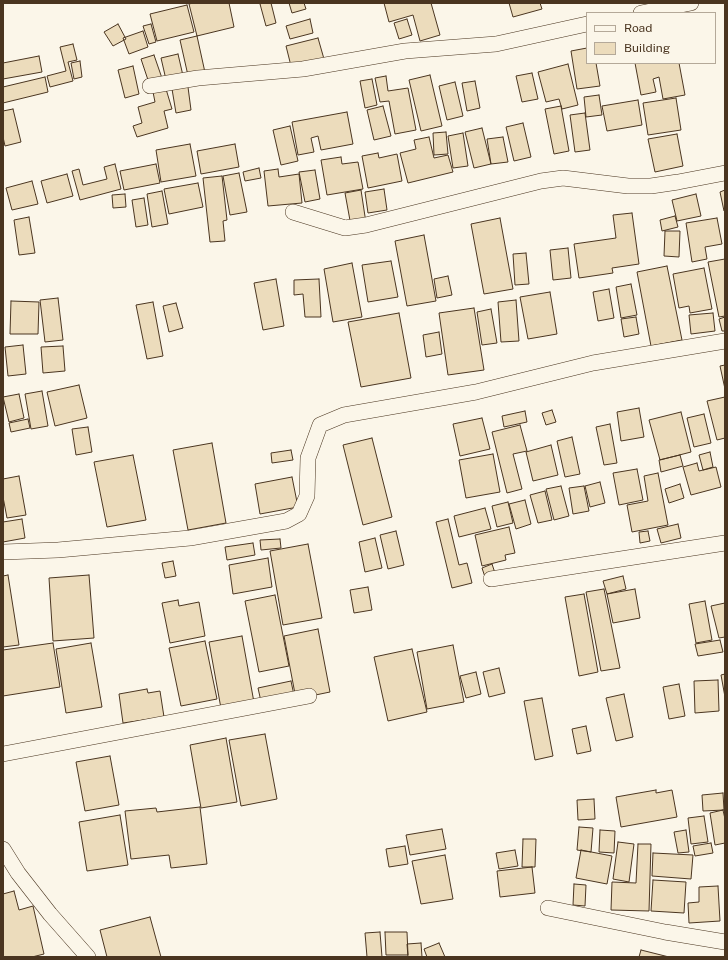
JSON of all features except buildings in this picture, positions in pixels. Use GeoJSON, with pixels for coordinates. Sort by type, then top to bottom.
{"type":"FeatureCollection","features":[{"type":"Feature","properties":{"kind":"street"},"geometry":{"type":"LineString","coordinates":[[646,12],[691,3]]}},
{"type":"Feature","properties":{"kind":"street"},"geometry":{"type":"LineString","coordinates":[[150,86],[198,78],[303,69],[405,51],[496,44],[586,24]]}},
{"type":"Feature","properties":{"kind":"street"},"geometry":{"type":"LineString","coordinates":[[293,212],[345,228],[366,225],[541,181],[563,178],[628,186],[651,186],[725,173]]}},
{"type":"Feature","properties":{"kind":"street"},"geometry":{"type":"LineString","coordinates":[[3,552],[58,550],[190,538],[286,521],[299,514],[307,496],[308,458],[320,425],[344,415],[476,392],[593,364],[725,341]]}},
{"type":"Feature","properties":{"kind":"street"},"geometry":{"type":"LineString","coordinates":[[491,579],[725,543]]}},
{"type":"Feature","properties":{"kind":"street"},"geometry":{"type":"LineString","coordinates":[[3,754],[309,696]]}},
{"type":"Feature","properties":{"kind":"street"},"geometry":{"type":"LineString","coordinates":[[3,849],[18,873],[50,914],[88,957]]}},
{"type":"Feature","properties":{"kind":"street"},"geometry":{"type":"LineString","coordinates":[[548,908],[665,932],[725,942]]}}]}
